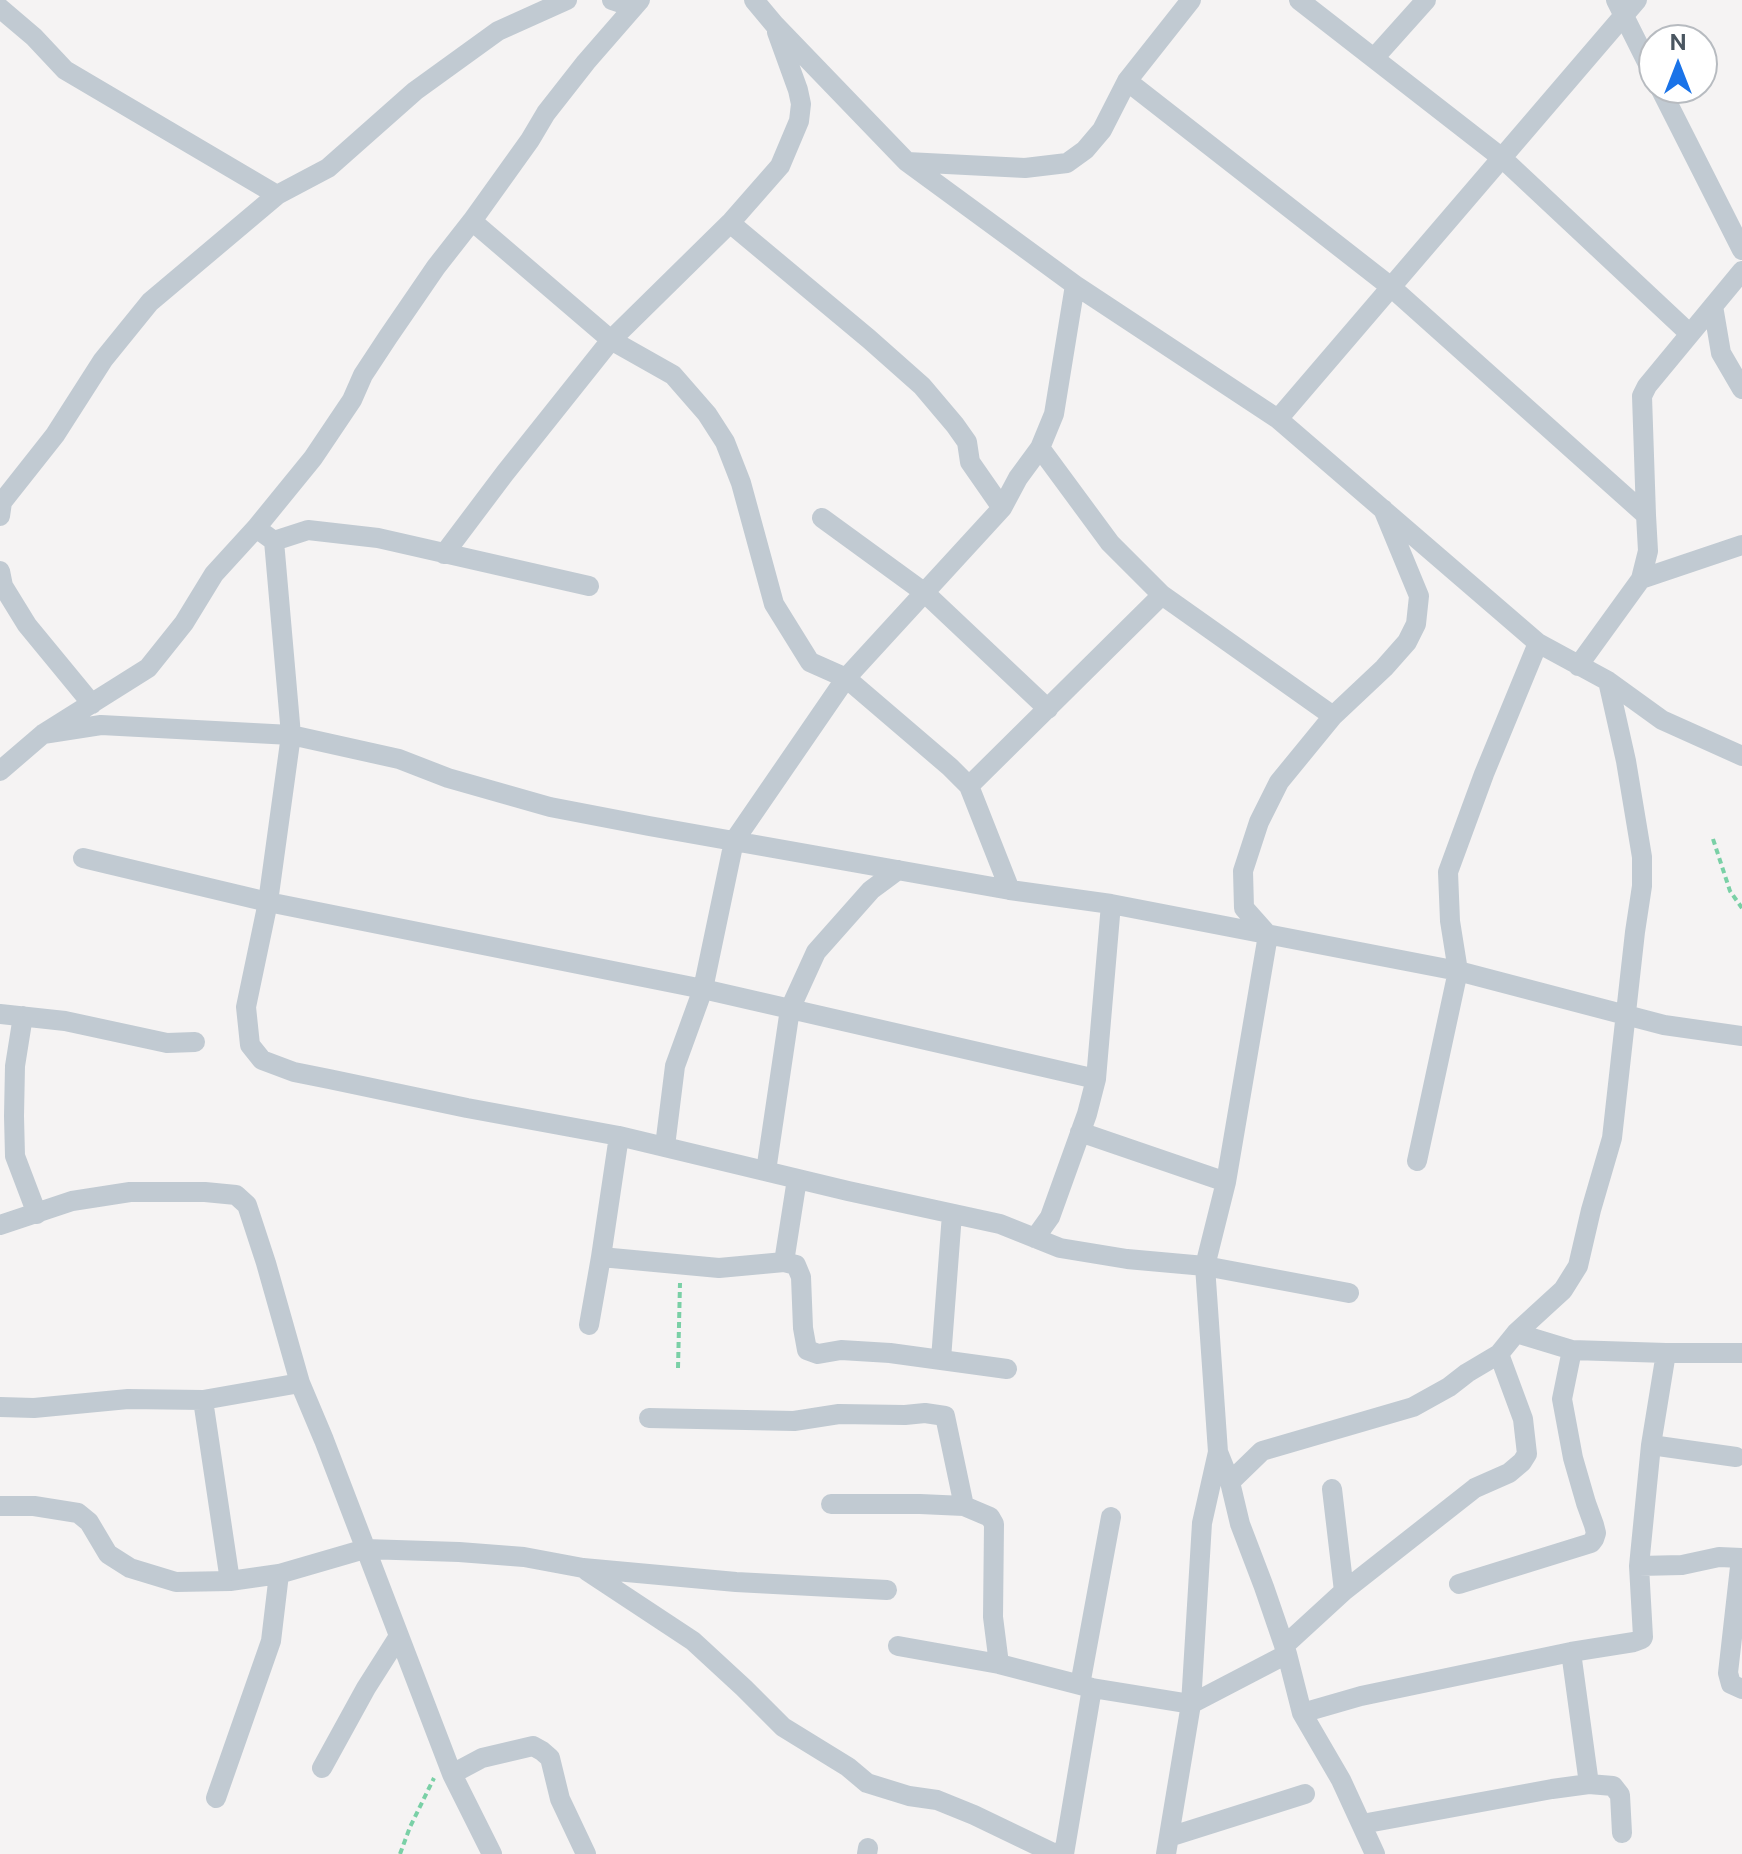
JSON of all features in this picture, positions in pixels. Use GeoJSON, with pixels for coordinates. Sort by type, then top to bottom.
{"type":"FeatureCollection","features":[{"type":"Feature","properties":{"kind":"street"},"geometry":{"type":"LineString","coordinates":[[1,507],[55,435],[103,360],[150,302],[277,195],[328,168],[415,91],[498,31],[567,0]]}},
{"type":"Feature","properties":{"kind":"street"},"geometry":{"type":"LineString","coordinates":[[612,0],[637,3]]}},
{"type":"Feature","properties":{"kind":"street"},"geometry":{"type":"LineString","coordinates":[[754,0],[907,162],[1075,285],[1278,419],[1538,643],[1608,681],[1662,720],[1738,751]]}},
{"type":"Feature","properties":{"kind":"street"},"geometry":{"type":"LineString","coordinates":[[907,162],[1025,168],[1067,163],[1085,150],[1102,130],[1127,81],[1191,0]]}},
{"type":"Feature","properties":{"kind":"street"},"geometry":{"type":"LineString","coordinates":[[1299,0],[1502,158],[1690,334]]}},
{"type":"Feature","properties":{"kind":"street"},"geometry":{"type":"LineString","coordinates":[[1375,57],[1426,0]]}},
{"type":"Feature","properties":{"kind":"street"},"geometry":{"type":"LineString","coordinates":[[0,771],[43,734],[148,668],[184,623],[214,574],[313,458],[352,400],[363,375],[436,267],[554,103],[637,3]]}},
{"type":"Feature","properties":{"kind":"street"},"geometry":{"type":"LineString","coordinates":[[1278,419],[1502,158],[1625,5],[1638,37]]}},
{"type":"Feature","properties":{"kind":"street"},"geometry":{"type":"LineString","coordinates":[[0,8],[34,37],[65,70],[277,195]]}},
{"type":"Feature","properties":{"kind":"street"},"geometry":{"type":"LineString","coordinates":[[444,554],[611,340],[730,223],[780,166],[799,121],[801,104],[774,24]]}},
{"type":"Feature","properties":{"kind":"street"},"geometry":{"type":"LineString","coordinates":[[1127,81],[1391,287],[1646,515]]}},
{"type":"Feature","properties":{"kind":"street"},"geometry":{"type":"LineString","coordinates":[[1668,104],[1742,250]]}},
{"type":"Feature","properties":{"kind":"street"},"geometry":{"type":"LineString","coordinates":[[472,221],[611,340],[673,375],[707,414],[725,442],[741,483],[774,604],[810,662],[846,678],[969,786],[1010,890]]}},
{"type":"Feature","properties":{"kind":"street"},"geometry":{"type":"LineString","coordinates":[[730,223],[922,386],[967,442],[970,462],[1002,508]]}},
{"type":"Feature","properties":{"kind":"street"},"geometry":{"type":"LineString","coordinates":[[1578,666],[1641,579],[1648,551],[1642,396],[1742,271]]}},
{"type":"Feature","properties":{"kind":"street"},"geometry":{"type":"LineString","coordinates":[[665,1146],[675,1066],[703,989],[734,841],[846,678],[1002,508],[1018,478],[1040,448],[1054,414],[1075,285]]}},
{"type":"Feature","properties":{"kind":"street"},"geometry":{"type":"LineString","coordinates":[[1713,306],[1721,353],[1742,389]]}},
{"type":"Feature","properties":{"kind":"street"},"geometry":{"type":"LineString","coordinates":[[1040,448],[1110,543],[1162,595],[1333,716]]}},
{"type":"Feature","properties":{"kind":"street"},"geometry":{"type":"LineString","coordinates":[[1268,935],[1244,908],[1243,871],[1259,822],[1279,782],[1333,716],[1392,660],[1407,642],[1416,624],[1419,596],[1383,509]]}},
{"type":"Feature","properties":{"kind":"street"},"geometry":{"type":"LineString","coordinates":[[822,518],[925,593],[1048,709]]}},
{"type":"Feature","properties":{"kind":"street"},"geometry":{"type":"LineString","coordinates":[[256,528],[274,541],[291,735],[268,902],[246,1007],[250,1045],[262,1060],[294,1072],[619,1136],[1000,1224],[1060,1248],[1205,1266],[1349,1293]]}},
{"type":"Feature","properties":{"kind":"street"},"geometry":{"type":"LineString","coordinates":[[274,541],[308,530],[378,538],[589,586]]}},
{"type":"Feature","properties":{"kind":"street"},"geometry":{"type":"LineString","coordinates":[[1641,579],[1742,545]]}},
{"type":"Feature","properties":{"kind":"street"},"geometry":{"type":"LineString","coordinates":[[0,571],[3,586],[27,625],[92,704]]}},
{"type":"Feature","properties":{"kind":"street"},"geometry":{"type":"LineString","coordinates":[[969,786],[1162,595]]}},
{"type":"Feature","properties":{"kind":"street"},"geometry":{"type":"LineString","coordinates":[[1417,1161],[1458,971],[1450,921],[1448,872],[1538,643]]}},
{"type":"Feature","properties":{"kind":"street"},"geometry":{"type":"LineString","coordinates":[[1230,1482],[1262,1451],[1413,1407],[1449,1387],[1499,1354],[1516,1333],[1563,1290],[1578,1266],[1612,1138],[1642,886],[1642,857],[1626,761],[1608,681]]}},
{"type":"Feature","properties":{"kind":"street"},"geometry":{"type":"LineString","coordinates":[[43,734],[101,725],[291,735],[399,759],[448,778],[550,807],[1010,890],[1111,904],[1458,971],[1664,1025],[1742,1036]]}},
{"type":"Feature","properties":{"kind":"street"},"geometry":{"type":"LineString","coordinates":[[83,858],[268,902],[703,989],[1096,1079]]}},
{"type":"Feature","properties":{"kind":"street"},"geometry":{"type":"LineString","coordinates":[[766,1171],[790,1009],[816,952],[871,890],[898,870]]}},
{"type":"Feature","properties":{"kind":"street"},"geometry":{"type":"LineString","coordinates":[[1035,1238],[1050,1217],[1096,1079],[1111,904]]}},
{"type":"Feature","properties":{"kind":"street"},"geometry":{"type":"LineString","coordinates":[[1268,935],[1226,1182],[1205,1266],[1218,1452],[1202,1523],[1191,1704],[1168,1846],[1305,1794]]}},
{"type":"Feature","properties":{"kind":"street"},"geometry":{"type":"LineString","coordinates":[[0,1014],[65,1021],[167,1043],[195,1042]]}},
{"type":"Feature","properties":{"kind":"street"},"geometry":{"type":"LineString","coordinates":[[23,1016],[15,1066],[15,1156],[37,1214]]}},
{"type":"Feature","properties":{"kind":"street"},"geometry":{"type":"LineString","coordinates":[[1080,1132],[1226,1182]]}},
{"type":"Feature","properties":{"kind":"street"},"geometry":{"type":"LineString","coordinates":[[589,1325],[619,1136]]}},
{"type":"Feature","properties":{"kind":"street"},"geometry":{"type":"LineString","coordinates":[[784,1262],[797,1179]]}},
{"type":"Feature","properties":{"kind":"street"},"geometry":{"type":"LineString","coordinates":[[0,1225],[72,1201],[130,1192],[236,1195],[247,1205],[300,1383],[452,1774],[492,1854]]}},
{"type":"Feature","properties":{"kind":"street"},"geometry":{"type":"LineString","coordinates":[[941,1359],[952,1214]]}},
{"type":"Feature","properties":{"kind":"street"},"geometry":{"type":"LineString","coordinates":[[601,1257],[719,1268],[784,1262],[796,1265],[801,1277],[807,1350],[818,1354],[841,1350],[890,1353],[1007,1369]]}},
{"type":"Feature","properties":{"kind":"street"},"geometry":{"type":"LineString","coordinates":[[1516,1333],[1572,1350],[1742,1353]]}},
{"type":"Feature","properties":{"kind":"street"},"geometry":{"type":"LineString","coordinates":[[1459,1584],[1591,1543],[1594,1539],[1596,1533],[1573,1458],[1562,1399],[1572,1350]]}},
{"type":"Feature","properties":{"kind":"street"},"geometry":{"type":"LineString","coordinates":[[1302,1713],[1361,1696],[1571,1652],[1640,1641],[1643,1637],[1639,1566],[1651,1445],[1666,1353]]}},
{"type":"Feature","properties":{"kind":"street"},"geometry":{"type":"LineString","coordinates":[[898,1646],[999,1664],[1086,1687],[1191,1704],[1285,1650],[1344,1591],[1475,1488],[1509,1473],[1522,1462],[1527,1454],[1523,1419],[1499,1354]]}},
{"type":"Feature","properties":{"kind":"street"},"geometry":{"type":"LineString","coordinates":[[0,1407],[34,1408],[128,1399],[203,1400],[300,1383]]}},
{"type":"Feature","properties":{"kind":"street"},"geometry":{"type":"LineString","coordinates":[[203,1400],[230,1581]]}},
{"type":"Feature","properties":{"kind":"street"},"geometry":{"type":"LineString","coordinates":[[649,1418],[794,1421],[839,1414],[925,1413],[945,1416],[964,1506]]}},
{"type":"Feature","properties":{"kind":"street"},"geometry":{"type":"LineString","coordinates":[[1651,1445],[1736,1457]]}},
{"type":"Feature","properties":{"kind":"street"},"geometry":{"type":"LineString","coordinates":[[1218,1452],[1285,1650],[1302,1713],[1341,1780],[1375,1854]]}},
{"type":"Feature","properties":{"kind":"street"},"geometry":{"type":"LineString","coordinates":[[1332,1489],[1344,1591]]}},
{"type":"Feature","properties":{"kind":"street"},"geometry":{"type":"LineString","coordinates":[[831,1504],[964,1506],[990,1517],[994,1524],[993,1617],[999,1664]]}},
{"type":"Feature","properties":{"kind":"street"},"geometry":{"type":"LineString","coordinates":[[0,1506],[34,1506],[78,1513],[89,1522],[108,1554],[130,1568],[176,1582],[230,1581],[279,1574],[365,1549],[524,1557],[583,1568],[736,1582],[887,1590]]}},
{"type":"Feature","properties":{"kind":"street"},"geometry":{"type":"LineString","coordinates":[[583,1568],[693,1641],[783,1727],[848,1767],[867,1783],[909,1796],[937,1800],[1056,1853],[1086,1687],[1111,1517]]}},
{"type":"Feature","properties":{"kind":"street"},"geometry":{"type":"LineString","coordinates":[[1639,1566],[1682,1565],[1719,1557],[1742,1558],[1728,1673],[1731,1684],[1742,1689]]}},
{"type":"Feature","properties":{"kind":"street"},"geometry":{"type":"LineString","coordinates":[[216,1798],[271,1641],[279,1574]]}},
{"type":"Feature","properties":{"kind":"street"},"geometry":{"type":"LineString","coordinates":[[322,1768],[399,1636]]}},
{"type":"Feature","properties":{"kind":"street"},"geometry":{"type":"LineString","coordinates":[[1571,1652],[1589,1784]]}},
{"type":"Feature","properties":{"kind":"street"},"geometry":{"type":"LineString","coordinates":[[452,1774],[482,1758],[533,1746],[542,1751],[550,1758],[560,1799],[586,1854]]}},
{"type":"Feature","properties":{"kind":"street"},"geometry":{"type":"LineString","coordinates":[[1362,1824],[1589,1784],[1613,1786],[1620,1795],[1622,1833]]}},
{"type":"Feature","properties":{"kind":"path"},"geometry":{"type":"LineString","coordinates":[[1713,839],[1730,891],[1742,908]]}},
{"type":"Feature","properties":{"kind":"path"},"geometry":{"type":"LineString","coordinates":[[678,1368],[680,1265]]}},
{"type":"Feature","properties":{"kind":"path"},"geometry":{"type":"LineString","coordinates":[[400,1854],[444,1754]]}}]}
